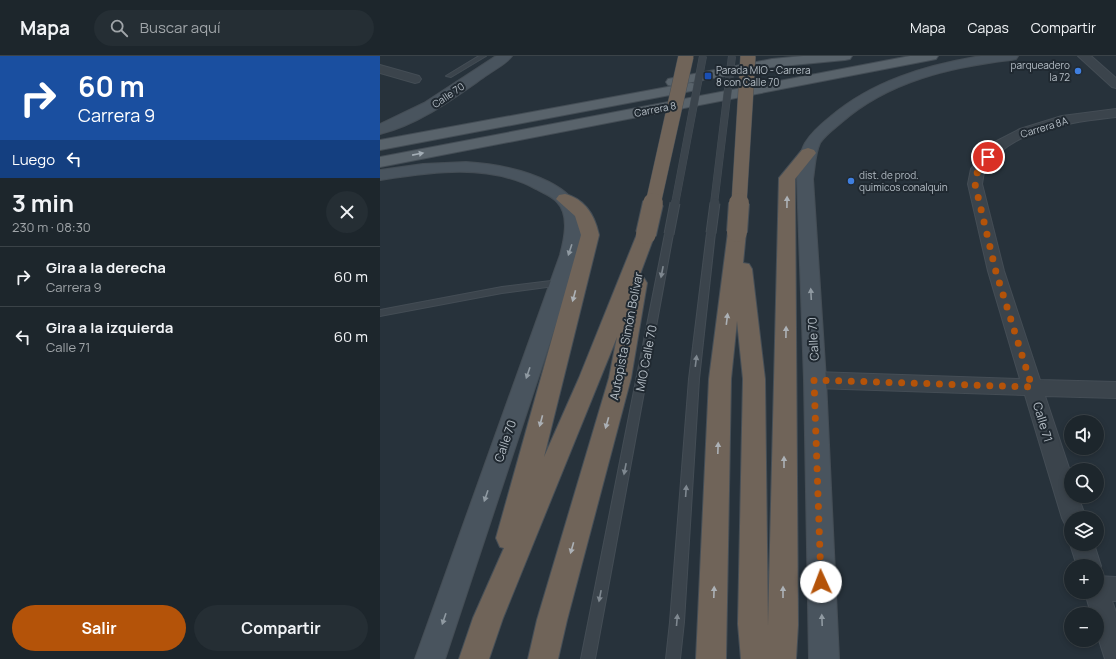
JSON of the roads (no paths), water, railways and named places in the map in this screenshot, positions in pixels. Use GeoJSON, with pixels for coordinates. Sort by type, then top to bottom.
{"type":"FeatureCollection","features":[{"type":"Feature","properties":{"kind":"highway","name":"Autopista Simón Bolívar"},"geometry":{"type":"LineString","coordinates":[[543,659],[552,620],[620,378],[657,234],[686,56]]}},
{"type":"Feature","properties":{"kind":"highway"},"geometry":{"type":"LineString","coordinates":[[711,659],[720,379],[737,232],[748,56]]}},
{"type":"Feature","properties":{"kind":"highway"},"geometry":{"type":"LineString","coordinates":[[781,659],[783,625],[787,178],[811,147]]}},
{"type":"Feature","properties":{"kind":"highway"},"geometry":{"type":"LineString","coordinates":[[474,659],[488,618],[590,235],[588,223],[582,211],[565,199]]}},
{"type":"Feature","properties":{"kind":"highway"},"geometry":{"type":"LineString","coordinates":[[737,232],[754,380],[753,624],[756,659]]}},
{"type":"Feature","properties":{"kind":"highway"},"geometry":{"type":"LineString","coordinates":[[488,618],[590,378],[657,234]]}},
{"type":"Feature","properties":{"kind":"main road"},"geometry":{"type":"LineString","coordinates":[[479,128],[637,88],[772,63],[845,56]]}},
{"type":"Feature","properties":{"kind":"main road","name":"Carrera 8"},"geometry":{"type":"LineString","coordinates":[[380,145],[479,128],[859,56]]}},
{"type":"Feature","properties":{"kind":"main road"},"geometry":{"type":"LineString","coordinates":[[380,162],[484,142],[649,121],[794,92],[889,63],[930,56]]}},
{"type":"Feature","properties":{"kind":"street","name":"Calle 70"},"geometry":{"type":"LineString","coordinates":[[382,127],[428,108],[505,56]]}},
{"type":"Feature","properties":{"kind":"street"},"geometry":{"type":"LineString","coordinates":[[811,147],[831,123],[866,98],[882,90],[923,73],[957,63],[1011,56]]}},
{"type":"Feature","properties":{"kind":"street"},"geometry":{"type":"LineString","coordinates":[[1084,56],[1116,84]]}},
{"type":"Feature","properties":{"kind":"street"},"geometry":{"type":"LineString","coordinates":[[380,69],[415,79]]}},
{"type":"Feature","properties":{"kind":"street","name":"Carrera 8A"},"geometry":{"type":"LineString","coordinates":[[998,146],[1025,132],[1062,120],[1116,113]]}},
{"type":"Feature","properties":{"kind":"street","name":"Calle 71"},"geometry":{"type":"LineString","coordinates":[[998,146],[978,169],[975,184],[996,272],[1072,511]]}},
{"type":"Feature","properties":{"kind":"street","name":"Calle 70"},"geometry":{"type":"LineString","coordinates":[[811,147],[805,179],[824,659]]}},
{"type":"Feature","properties":{"kind":"street"},"geometry":{"type":"LineString","coordinates":[[380,175],[452,166],[492,168],[535,180],[565,199]]}},
{"type":"Feature","properties":{"kind":"street","name":"Calle 70"},"geometry":{"type":"LineString","coordinates":[[430,659],[574,238],[574,226],[565,199]]}},
{"type":"Feature","properties":{"kind":"street"},"geometry":{"type":"LineString","coordinates":[[814,380],[1116,390]]}},
{"type":"Feature","properties":{"kind":"street"},"geometry":{"type":"LineString","coordinates":[[1104,588],[1116,589]]}},
{"type":"Feature","properties":{"kind":"street"},"geometry":{"type":"LineString","coordinates":[[1099,599],[1116,653]]}},
{"type":"Feature","properties":{"kind":"lane"},"geometry":{"type":"LineString","coordinates":[[468,82],[449,76],[483,56]]}},
{"type":"Feature","properties":{"kind":"lane","name":"MIO Calle 70"},"geometry":{"type":"LineString","coordinates":[[588,659],[657,234],[703,56]]}},
{"type":"Feature","properties":{"kind":"lane"},"geometry":{"type":"LineString","coordinates":[[673,659],[677,622],[694,379],[732,56]]}},
{"type":"Feature","properties":{"kind":"lane"},"geometry":{"type":"LineString","coordinates":[[380,313],[502,290],[559,283]]}},
{"type":"Feature","properties":{"kind":"place","name":"parqueadero la 72"},"geometry":{"type":"Point","coordinates":[1078,71]}},
{"type":"Feature","properties":{"kind":"place","name":"Parada MIO - Carrera 8 con Calle 70"},"geometry":{"type":"Point","coordinates":[708,76]}},
{"type":"Feature","properties":{"kind":"place","name":"dist. de prod. quimicos conalquin"},"geometry":{"type":"Point","coordinates":[851,181]}}]}
